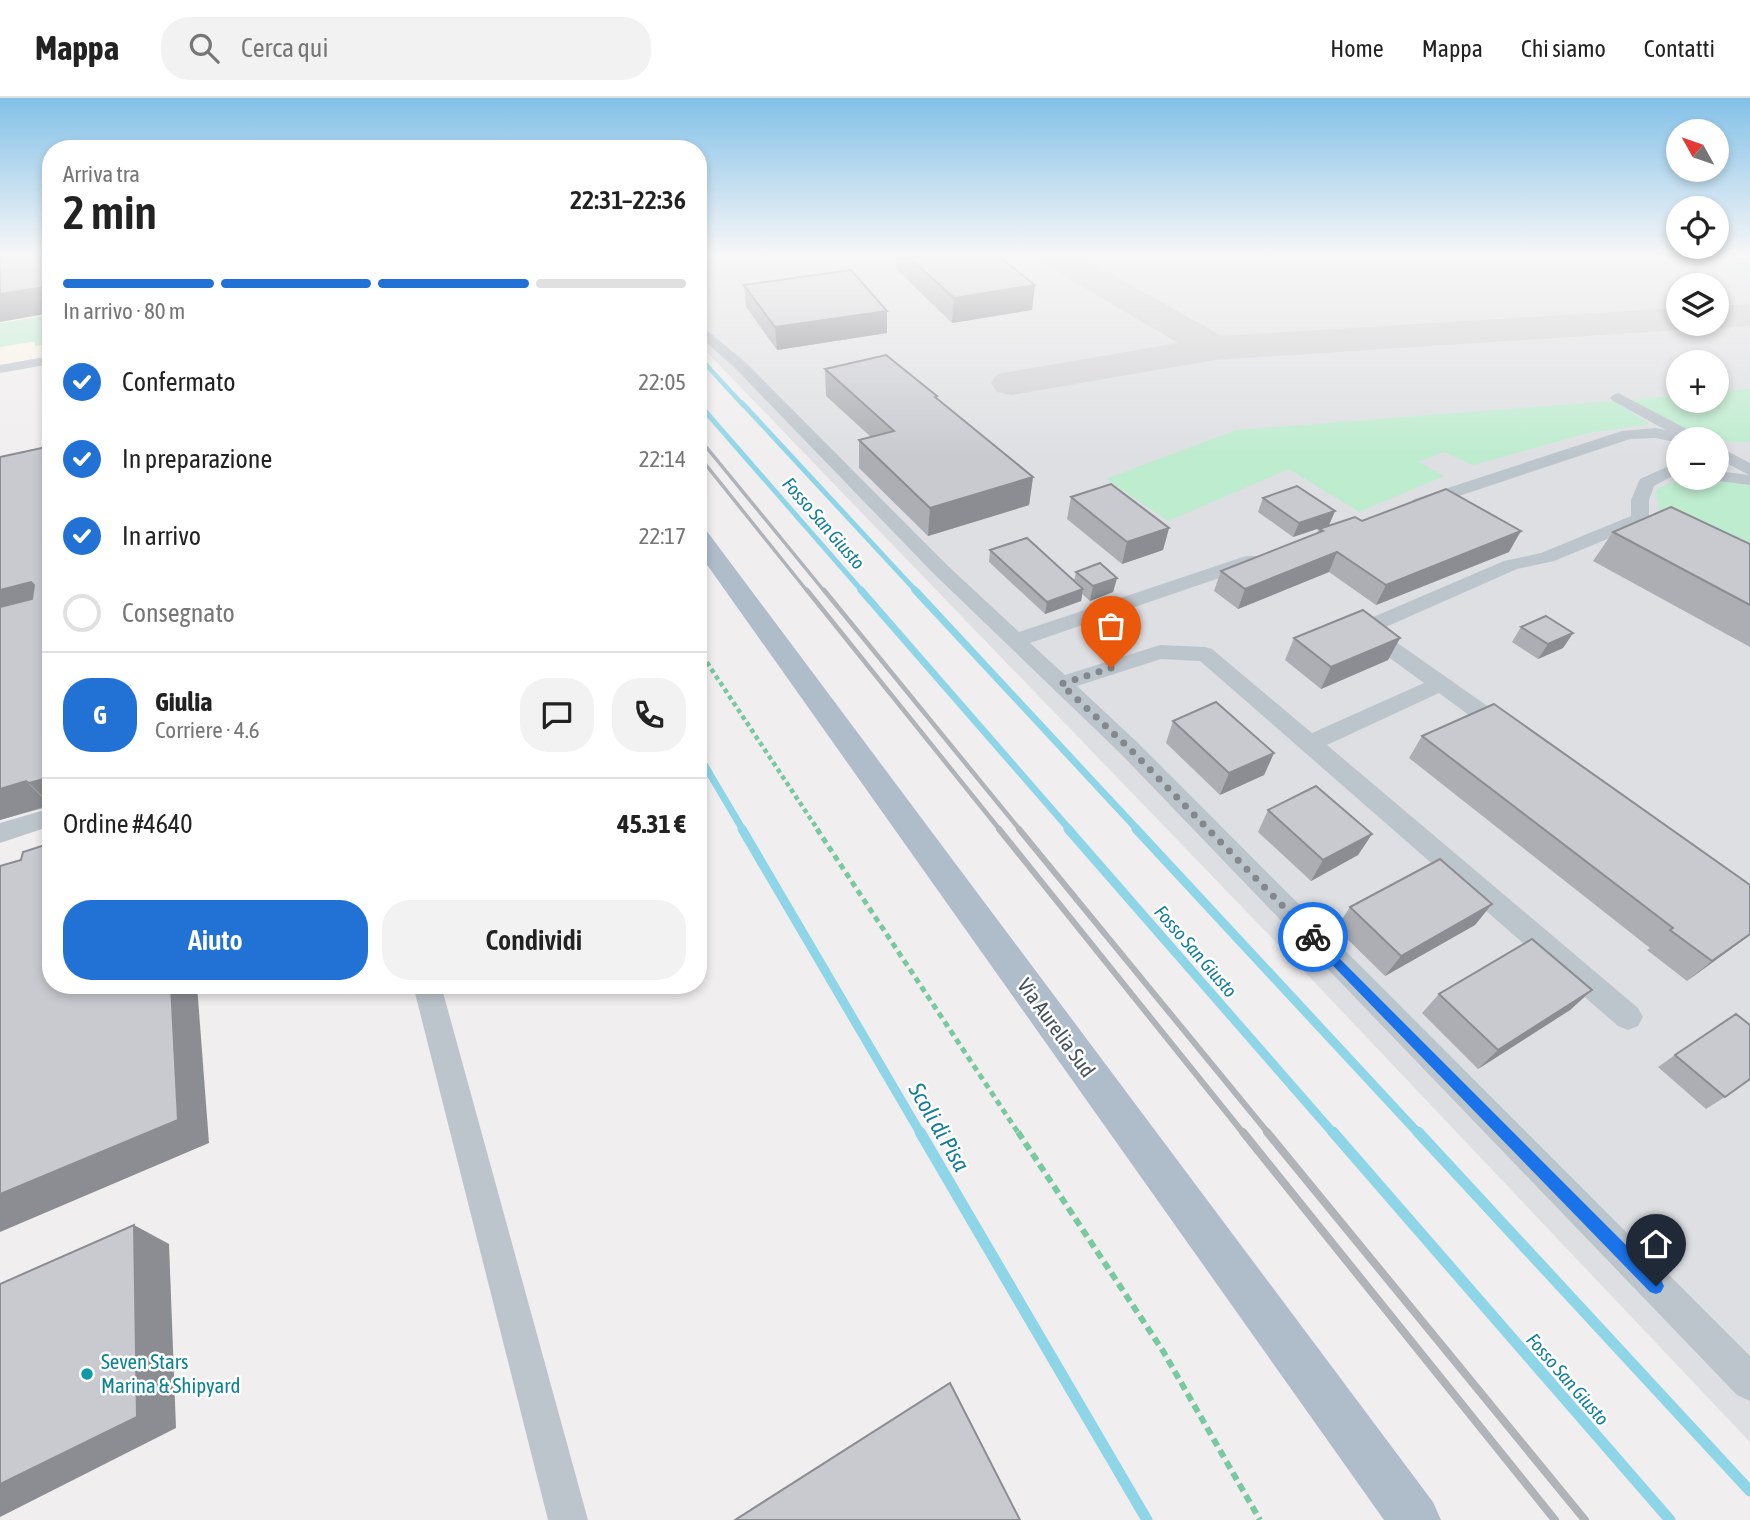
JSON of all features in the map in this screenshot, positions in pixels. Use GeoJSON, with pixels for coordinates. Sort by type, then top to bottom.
{"type":"FeatureCollection","features":[{"type":"Feature","properties":{"kind":"main road","name":"Via Aurelia Sud"},"geometry":{"type":"LineString","coordinates":[[707,547],[1415,1520]]}},
{"type":"Feature","properties":{"kind":"street"},"geometry":{"type":"LineString","coordinates":[[707,335],[1015,641],[1138,758],[1750,1382]]}},
{"type":"Feature","properties":{"kind":"street"},"geometry":{"type":"LineString","coordinates":[[0,359],[42,352]]}},
{"type":"Feature","properties":{"kind":"street"},"geometry":{"type":"LineString","coordinates":[[0,369],[42,362]]}},
{"type":"Feature","properties":{"kind":"street"},"geometry":{"type":"LineString","coordinates":[[1618,398],[1672,427]]}},
{"type":"Feature","properties":{"kind":"street"},"geometry":{"type":"LineString","coordinates":[[1408,507],[1628,434],[1666,435]]}},
{"type":"Feature","properties":{"kind":"street"},"geometry":{"type":"LineString","coordinates":[[1729,451],[1750,448]]}},
{"type":"Feature","properties":{"kind":"street"},"geometry":{"type":"LineString","coordinates":[[1729,459],[1750,470]]}},
{"type":"Feature","properties":{"kind":"street"},"geometry":{"type":"LineString","coordinates":[[1640,519],[1640,499],[1647,483],[1666,473]]}},
{"type":"Feature","properties":{"kind":"street"},"geometry":{"type":"LineString","coordinates":[[1660,476],[1666,476]]}},
{"type":"Feature","properties":{"kind":"street"},"geometry":{"type":"LineString","coordinates":[[1729,477],[1750,480]]}},
{"type":"Feature","properties":{"kind":"street"},"geometry":{"type":"LineString","coordinates":[[1517,739],[1364,629],[1511,565],[1547,557],[1640,519],[1689,544]]}},
{"type":"Feature","properties":{"kind":"street"},"geometry":{"type":"LineString","coordinates":[[1015,641],[1277,551]]}},
{"type":"Feature","properties":{"kind":"street"},"geometry":{"type":"LineString","coordinates":[[1061,684],[1160,652],[1205,654],[1628,1017]]}},
{"type":"Feature","properties":{"kind":"street"},"geometry":{"type":"LineString","coordinates":[[1309,744],[1440,684]]}},
{"type":"Feature","properties":{"kind":"street"},"geometry":{"type":"LineString","coordinates":[[0,833],[42,820]]}},
{"type":"Feature","properties":{"kind":"street"},"geometry":{"type":"LineString","coordinates":[[429,994],[568,1520]]}},
{"type":"Feature","properties":{"kind":"path"},"geometry":{"type":"LineString","coordinates":[[707,663],[1163,1351],[1260,1520]]}},
{"type":"Feature","properties":{"kind":"shaded area"},"geometry":{"type":"Polygon","coordinates":[[[0,323],[42,323],[42,357],[0,365],[0,323]]]}},
{"type":"Feature","properties":{"kind":"shaded area"},"geometry":{"type":"Polygon","coordinates":[[[707,323],[1666,323],[1666,336],[1729,336],[1729,323],[1750,323],[1750,1442],[1301,968],[707,352],[707,323]]]}},
{"type":"Feature","properties":{"kind":"green space"},"geometry":{"type":"Polygon","coordinates":[[[0,323],[42,323],[42,345],[35,346],[35,342],[31,342],[0,347],[0,323]]]}},
{"type":"Feature","properties":{"kind":"green space"},"geometry":{"type":"Polygon","coordinates":[[[1750,389],[1750,442],[1729,442],[1729,427],[1681,427],[1631,400],[1666,396],[1666,413],[1729,413],[1729,391],[1750,389]]]}},
{"type":"Feature","properties":{"kind":"green space"},"geometry":{"type":"Polygon","coordinates":[[[1613,401],[1650,424],[1588,433],[1473,465],[1444,452],[1418,462],[1444,476],[1359,512],[1289,469],[1168,521],[1106,479],[1236,430],[1613,401]]]}},
{"type":"Feature","properties":{"kind":"green space"},"geometry":{"type":"Polygon","coordinates":[[[1729,482],[1750,485],[1750,570],[1661,520],[1656,490],[1666,485],[1666,490],[1729,490],[1729,482]]]}},
{"type":"Feature","properties":{"kind":"building"},"geometry":{"type":"Polygon","coordinates":[[[772,323],[800,323],[775,327],[772,323]]]}},
{"type":"Feature","properties":{"kind":"building"},"geometry":{"type":"Polygon","coordinates":[[[886,355],[1033,477],[930,508],[859,440],[894,431],[825,369],[886,355]]]}},
{"type":"Feature","properties":{"kind":"building"},"geometry":{"type":"Polygon","coordinates":[[[42,448],[42,779],[0,789],[0,607],[32,599],[34,585],[31,582],[0,590],[0,457],[42,448]]]}},
{"type":"Feature","properties":{"kind":"building"},"geometry":{"type":"Polygon","coordinates":[[[1111,484],[1169,528],[1127,542],[1071,497],[1111,484]]]}},
{"type":"Feature","properties":{"kind":"building"},"geometry":{"type":"Polygon","coordinates":[[[1297,486],[1335,511],[1299,523],[1263,498],[1297,486]]]}},
{"type":"Feature","properties":{"kind":"building"},"geometry":{"type":"Polygon","coordinates":[[[1446,489],[1521,531],[1386,585],[1337,552],[1245,589],[1221,571],[1323,531],[1319,529],[1355,517],[1362,521],[1446,489]]]}},
{"type":"Feature","properties":{"kind":"building"},"geometry":{"type":"Polygon","coordinates":[[[1671,507],[1750,544],[1750,605],[1613,532],[1671,507]]]}},
{"type":"Feature","properties":{"kind":"building"},"geometry":{"type":"Polygon","coordinates":[[[1027,538],[1083,589],[1047,602],[990,550],[1027,538]]]}},
{"type":"Feature","properties":{"kind":"building"},"geometry":{"type":"Polygon","coordinates":[[[1100,563],[1117,578],[1093,586],[1076,572],[1100,563]]]}},
{"type":"Feature","properties":{"kind":"building"},"geometry":{"type":"Polygon","coordinates":[[[1363,610],[1400,638],[1331,667],[1294,638],[1363,610]]]}},
{"type":"Feature","properties":{"kind":"building"},"geometry":{"type":"Polygon","coordinates":[[[1546,616],[1573,633],[1548,644],[1521,627],[1546,616]]]}},
{"type":"Feature","properties":{"kind":"building"},"geometry":{"type":"Polygon","coordinates":[[[1216,702],[1274,753],[1229,773],[1173,721],[1216,702]]]}},
{"type":"Feature","properties":{"kind":"building"},"geometry":{"type":"Polygon","coordinates":[[[1494,704],[1750,885],[1750,934],[1712,961],[1670,930],[1673,928],[1422,736],[1494,704]]]}},
{"type":"Feature","properties":{"kind":"building"},"geometry":{"type":"Polygon","coordinates":[[[1316,786],[1372,834],[1323,860],[1268,810],[1316,786]]]}},
{"type":"Feature","properties":{"kind":"building"},"geometry":{"type":"Polygon","coordinates":[[[42,846],[42,994],[171,994],[178,1120],[0,1194],[0,866],[21,860],[23,852],[42,846]]]}},
{"type":"Feature","properties":{"kind":"building"},"geometry":{"type":"Polygon","coordinates":[[[1440,859],[1492,904],[1401,956],[1350,907],[1440,859]]]}},
{"type":"Feature","properties":{"kind":"building"},"geometry":{"type":"Polygon","coordinates":[[[1532,939],[1592,990],[1498,1050],[1439,994],[1532,939]]]}},
{"type":"Feature","properties":{"kind":"building"},"geometry":{"type":"Polygon","coordinates":[[[1736,1014],[1750,1025],[1750,1079],[1725,1097],[1675,1055],[1736,1014]]]}},
{"type":"Feature","properties":{"kind":"building","name":"Seven Stars Marina & Shipyard"},"geometry":{"type":"Polygon","coordinates":[[[134,1225],[137,1417],[0,1484],[0,1284],[134,1225]]]}},
{"type":"Feature","properties":{"kind":"building"},"geometry":{"type":"Polygon","coordinates":[[[950,1383],[1020,1520],[735,1520],[950,1383]]]}},
{"type":"Feature","properties":{"kind":"waterway"},"geometry":{"type":"LineString","coordinates":[[707,366],[743,405]]}},
{"type":"Feature","properties":{"kind":"waterway"},"geometry":{"type":"LineString","coordinates":[[742,403],[917,592]]}},
{"type":"Feature","properties":{"kind":"waterway","name":"Fosso San Giusto"},"geometry":{"type":"LineString","coordinates":[[707,413],[863,592]]}},
{"type":"Feature","properties":{"kind":"waterway","name":"Fosso San Giusto"},"geometry":{"type":"LineString","coordinates":[[861,590],[1070,830]]}},
{"type":"Feature","properties":{"kind":"waterway"},"geometry":{"type":"LineString","coordinates":[[915,590],[1138,830]]}},
{"type":"Feature","properties":{"kind":"waterway","name":"Scoli di Pisa"},"geometry":{"type":"LineString","coordinates":[[707,769],[743,830]]}},
{"type":"Feature","properties":{"kind":"waterway","name":"Scoli di Pisa"},"geometry":{"type":"LineString","coordinates":[[742,829],[921,1134]]}},
{"type":"Feature","properties":{"kind":"waterway","name":"Fosso San Giusto"},"geometry":{"type":"LineString","coordinates":[[1068,829],[1334,1134]]}},
{"type":"Feature","properties":{"kind":"waterway"},"geometry":{"type":"LineString","coordinates":[[1136,829],[1419,1134]]}},
{"type":"Feature","properties":{"kind":"waterway","name":"Scoli di Pisa"},"geometry":{"type":"LineString","coordinates":[[920,1132],[1147,1520]]}},
{"type":"Feature","properties":{"kind":"waterway","name":"Fosso San Giusto"},"geometry":{"type":"LineString","coordinates":[[1333,1132],[1670,1520]]}},
{"type":"Feature","properties":{"kind":"waterway"},"geometry":{"type":"LineString","coordinates":[[1418,1132],[1750,1491]]}},
{"type":"Feature","properties":{"kind":"taxiway"},"geometry":{"type":"LineString","coordinates":[[1172,323],[1215,348]]}},
{"type":"Feature","properties":{"kind":"taxiway"},"geometry":{"type":"LineString","coordinates":[[1215,348],[1608,323]]}},
{"type":"Feature","properties":{"kind":"taxiway"},"geometry":{"type":"LineString","coordinates":[[1012,383],[1215,348]]}},
{"type":"Feature","properties":{"kind":"railway"},"geometry":{"type":"LineString","coordinates":[[707,448],[825,592]]}},
{"type":"Feature","properties":{"kind":"railway"},"geometry":{"type":"LineString","coordinates":[[707,466],[808,592]]}},
{"type":"Feature","properties":{"kind":"railway"},"geometry":{"type":"LineString","coordinates":[[807,590],[1000,830]]}},
{"type":"Feature","properties":{"kind":"railway"},"geometry":{"type":"LineString","coordinates":[[824,590],[1020,830]]}},
{"type":"Feature","properties":{"kind":"railway"},"geometry":{"type":"LineString","coordinates":[[999,829],[1244,1134]]}},
{"type":"Feature","properties":{"kind":"railway"},"geometry":{"type":"LineString","coordinates":[[1019,829],[1269,1134]]}},
{"type":"Feature","properties":{"kind":"railway"},"geometry":{"type":"LineString","coordinates":[[1243,1132],[1555,1520]]}},
{"type":"Feature","properties":{"kind":"railway"},"geometry":{"type":"LineString","coordinates":[[1267,1132],[1585,1520]]}},
{"type":"Feature","properties":{"kind":"way so far"},"geometry":{"type":"LineString","coordinates":[[1111,668],[1061,684],[1129,748],[1313,937]]}},
{"type":"Feature","properties":{"kind":"place","name":"Seven Stars Marina & Shipyard"},"geometry":{"type":"Point","coordinates":[87,1374]}},
{"type":"Feature","properties":{"kind":"route"},"geometry":{"type":"LineString","coordinates":[[1313,937],[1656,1286]]}}]}
